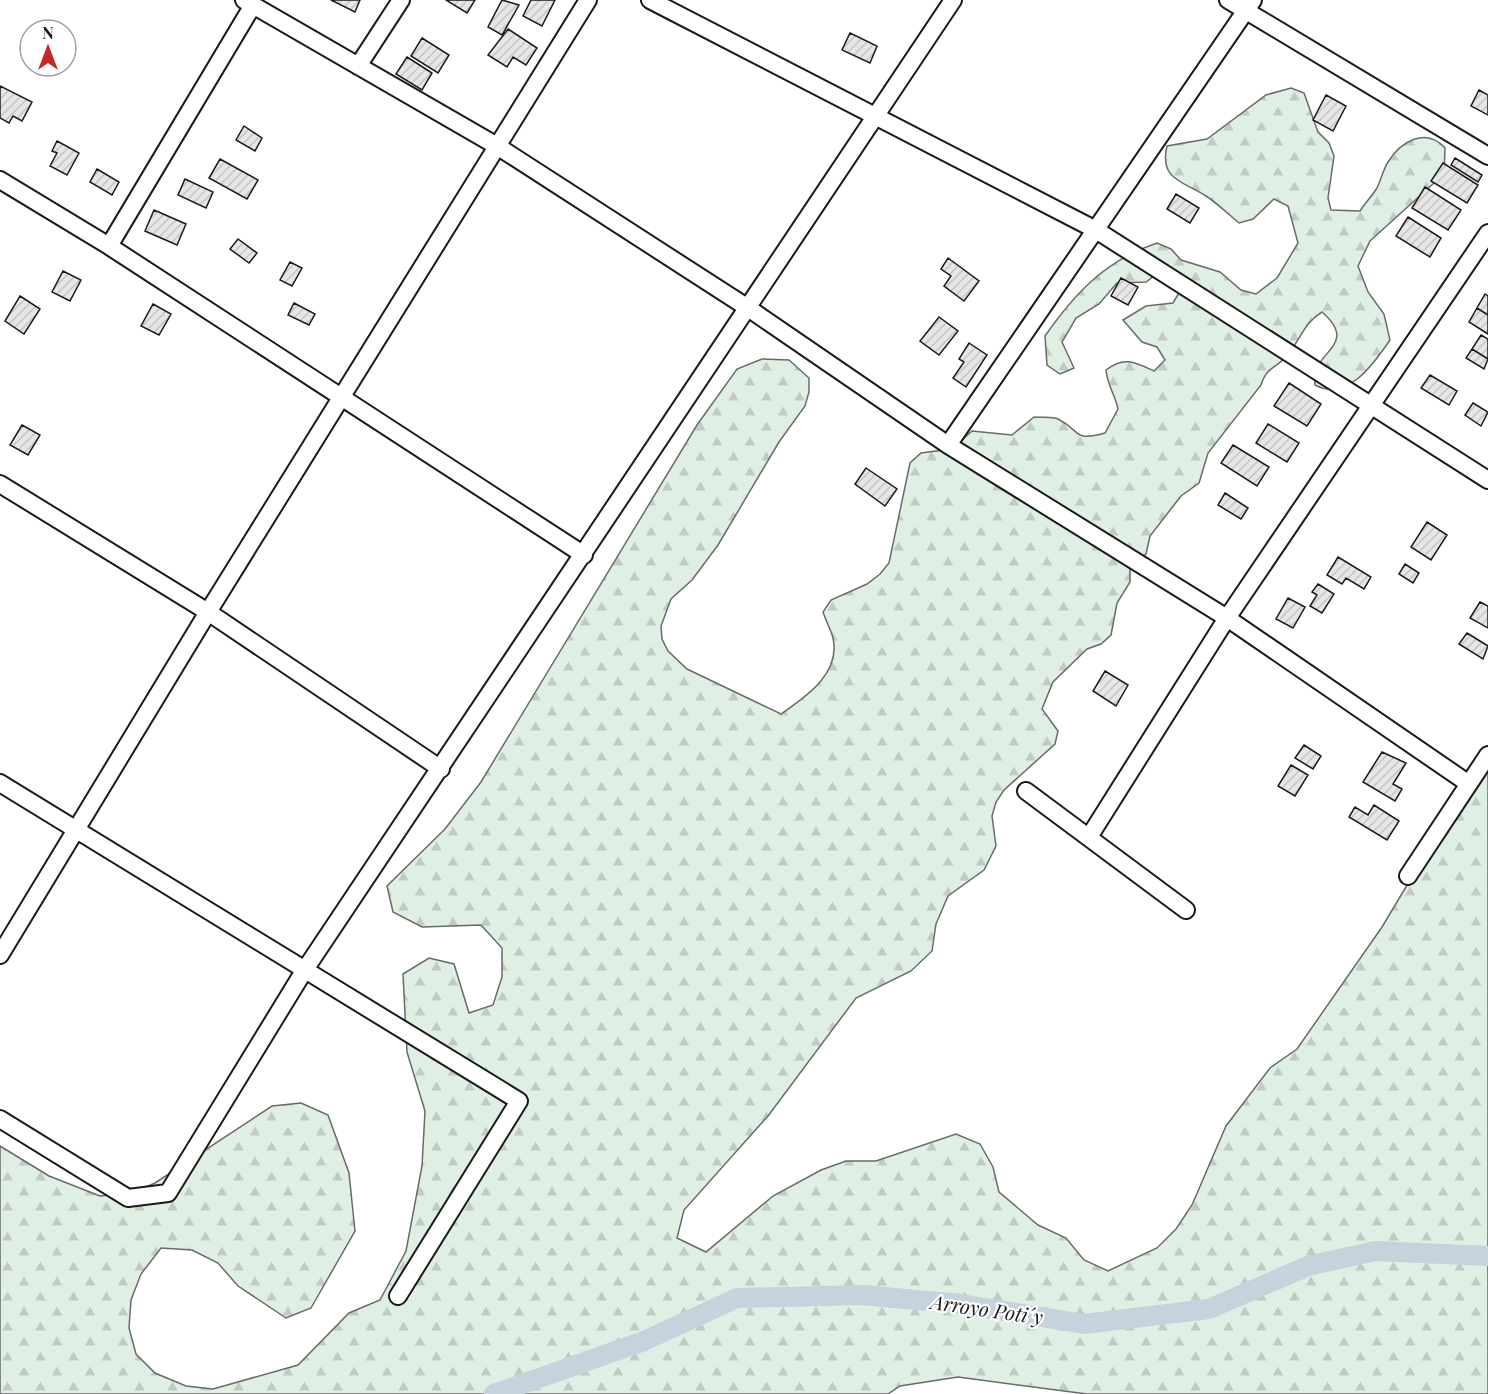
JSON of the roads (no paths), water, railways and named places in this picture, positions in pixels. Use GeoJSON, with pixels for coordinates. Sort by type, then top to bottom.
{"type":"FeatureCollection","features":[{"type":"Feature","properties":{"kind":"street"},"geometry":{"type":"LineString","coordinates":[[358,66],[401,0]]}},
{"type":"Feature","properties":{"kind":"street"},"geometry":{"type":"LineString","coordinates":[[0,955],[208,612],[588,0]]}},
{"type":"Feature","properties":{"kind":"street"},"geometry":{"type":"LineString","coordinates":[[650,0],[1096,230],[1488,480]]}},
{"type":"Feature","properties":{"kind":"street"},"geometry":{"type":"LineString","coordinates":[[0,1119],[128,1198],[168,1193],[304,971],[953,0]]}},
{"type":"Feature","properties":{"kind":"street"},"geometry":{"type":"LineString","coordinates":[[1228,0],[1249,5],[1488,156]]}},
{"type":"Feature","properties":{"kind":"street"},"geometry":{"type":"LineString","coordinates":[[109,246],[249,3],[497,146],[748,308],[948,445],[1227,618],[1469,784]]}},
{"type":"Feature","properties":{"kind":"street"},"geometry":{"type":"LineString","coordinates":[[948,445],[1249,5]]}},
{"type":"Feature","properties":{"kind":"street"},"geometry":{"type":"LineString","coordinates":[[0,180],[109,246],[584,555]]}},
{"type":"Feature","properties":{"kind":"street"},"geometry":{"type":"LineString","coordinates":[[1089,837],[1227,618],[1488,232]]}},
{"type":"Feature","properties":{"kind":"street"},"geometry":{"type":"LineString","coordinates":[[0,484],[208,612],[441,769]]}},
{"type":"Feature","properties":{"kind":"street"},"geometry":{"type":"LineString","coordinates":[[1408,876],[1488,755]]}},
{"type":"Feature","properties":{"kind":"street"},"geometry":{"type":"LineString","coordinates":[[0,783],[519,1101],[398,1296]]}},
{"type":"Feature","properties":{"kind":"street"},"geometry":{"type":"LineString","coordinates":[[1026,791],[1186,910]]}},
{"type":"Feature","properties":{"kind":"waterway","name":"Arroyo Poti´y"},"geometry":{"type":"LineString","coordinates":[[494,1394],[644,1341],[737,1298],[862,1295],[961,1304],[1084,1324],[1209,1309],[1308,1266],[1375,1251],[1488,1256]]}}]}
